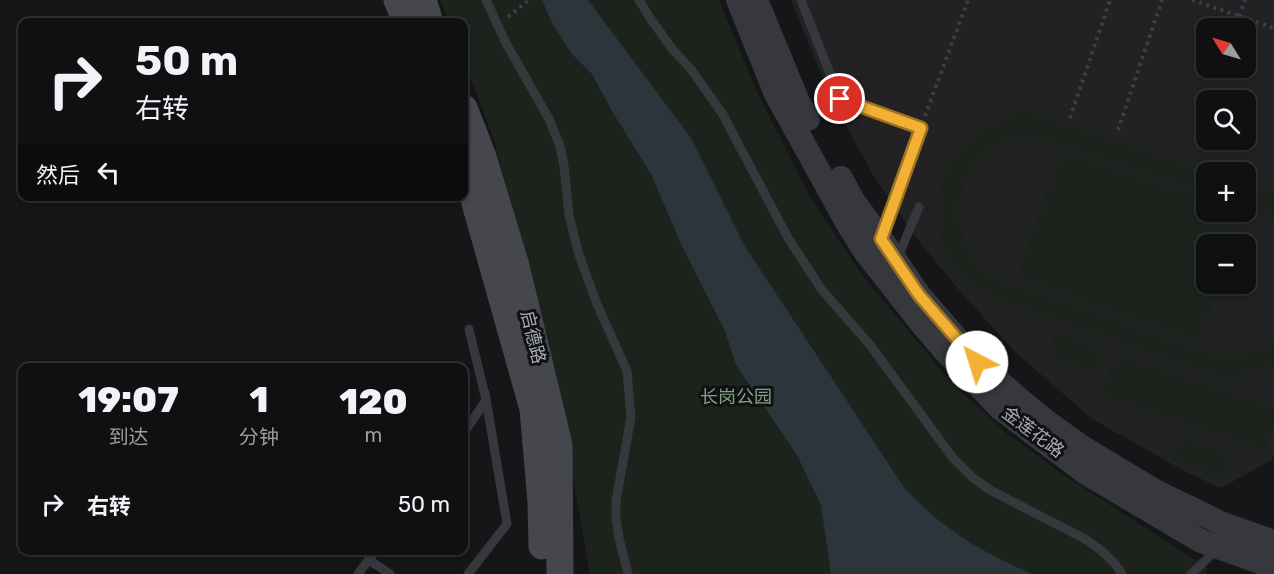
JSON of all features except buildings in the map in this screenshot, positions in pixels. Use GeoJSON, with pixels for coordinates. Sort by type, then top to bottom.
{"type":"FeatureCollection","features":[{"type":"Feature","properties":{"kind":"main road"},"geometry":{"type":"LineString","coordinates":[[397,0],[404,18]]}},
{"type":"Feature","properties":{"kind":"main road"},"geometry":{"type":"LineString","coordinates":[[423,0],[429,18]]}},
{"type":"Feature","properties":{"kind":"main road","name":"启德路"},"geometry":{"type":"LineString","coordinates":[[468,118],[483,157],[516,266],[560,445],[560,574]]}},
{"type":"Feature","properties":{"kind":"main road","name":"启德路"},"geometry":{"type":"LineString","coordinates":[[468,178],[533,409],[541,502],[543,574]]}},
{"type":"Feature","properties":{"kind":"street","name":"金莲花路"},"geometry":{"type":"LineString","coordinates":[[738,0],[776,93],[849,226],[864,250],[945,351],[1000,408],[1086,473],[1201,541],[1274,567]]}},
{"type":"Feature","properties":{"kind":"street","name":"金莲花路"},"geometry":{"type":"LineString","coordinates":[[756,0],[799,104],[852,199],[919,295],[977,362],[1047,422],[1082,447],[1155,491],[1223,524],[1274,542]]}},
{"type":"Feature","properties":{"kind":"lane"},"geometry":{"type":"LineString","coordinates":[[486,0],[506,43],[549,119],[560,146],[569,215],[579,255],[597,304],[627,371],[631,417],[616,501],[616,518],[628,574]]}},
{"type":"Feature","properties":{"kind":"lane"},"geometry":{"type":"LineString","coordinates":[[639,0],[673,50],[690,68],[722,113],[788,238],[822,290],[870,345],[952,458],[990,490],[1085,539],[1102,551],[1122,574]]}},
{"type":"Feature","properties":{"kind":"lane"},"geometry":{"type":"LineString","coordinates":[[801,0],[840,99],[921,128],[881,239]]}},
{"type":"Feature","properties":{"kind":"lane"},"geometry":{"type":"LineString","coordinates":[[896,261],[919,207]]}},
{"type":"Feature","properties":{"kind":"lane"},"geometry":{"type":"LineString","coordinates":[[468,574],[507,524],[486,400],[469,329]]}},
{"type":"Feature","properties":{"kind":"lane"},"geometry":{"type":"LineString","coordinates":[[468,427],[486,400]]}},
{"type":"Feature","properties":{"kind":"lane"},"geometry":{"type":"LineString","coordinates":[[358,574],[372,555]]}},
{"type":"Feature","properties":{"kind":"lane"},"geometry":{"type":"LineString","coordinates":[[1191,574],[1210,556]]}},
{"type":"Feature","properties":{"kind":"lane"},"geometry":{"type":"LineString","coordinates":[[369,560],[390,574]]}},
{"type":"Feature","properties":{"kind":"path"},"geometry":{"type":"LineString","coordinates":[[496,23],[506,19],[529,0]]}},
{"type":"Feature","properties":{"kind":"path"},"geometry":{"type":"LineString","coordinates":[[921,128],[968,0]]}},
{"type":"Feature","properties":{"kind":"path"},"geometry":{"type":"LineString","coordinates":[[1070,118],[1110,0]]}},
{"type":"Feature","properties":{"kind":"path"},"geometry":{"type":"LineString","coordinates":[[1118,130],[1162,0]]}},
{"type":"Feature","properties":{"kind":"path"},"geometry":{"type":"LineString","coordinates":[[1192,0],[1274,28]]}},
{"type":"Feature","properties":{"kind":"path"},"geometry":{"type":"LineString","coordinates":[[1239,16],[1245,0]]}},
{"type":"Feature","properties":{"kind":"shaded area"},"geometry":{"type":"Polygon","coordinates":[[[542,0],[588,0],[691,138],[744,245],[905,489],[933,516],[961,537],[1031,574],[831,574],[821,505],[797,455],[736,365],[725,331],[681,244],[651,174],[592,74],[571,53],[551,21],[542,0]]]}},
{"type":"Feature","properties":{"kind":"shaded area"},"geometry":{"type":"Polygon","coordinates":[[[791,0],[1274,0],[1274,454],[1272,460],[1221,488],[1188,473],[1092,419],[1011,348],[958,289],[921,244],[873,175],[831,98],[791,0]]]}},
{"type":"Feature","properties":{"kind":"green space","name":"长岗公园"},"geometry":{"type":"Polygon","coordinates":[[[440,0],[719,0],[756,90],[810,197],[862,275],[951,382],[1006,433],[1068,478],[1208,568],[1206,574],[590,574],[554,368],[493,137],[468,71],[468,18],[447,18],[440,0]]]}},
{"type":"Feature","properties":{"kind":"green space"},"geometry":{"type":"Polygon","coordinates":[[[1015,106],[1196,166],[1196,191],[1041,138],[1026,138],[1006,143],[984,156],[972,170],[963,187],[959,204],[964,240],[974,257],[988,272],[1012,284],[1214,353],[1245,353],[1274,340],[1274,366],[1241,376],[1206,374],[995,300],[965,280],[946,254],[938,231],[937,206],[941,182],[951,160],[966,141],[986,127],[1011,118],[1015,106]]]}},
{"type":"Feature","properties":{"kind":"green space"},"geometry":{"type":"Polygon","coordinates":[[[1061,151],[1196,197],[1196,222],[1242,222],[1238,234],[1196,234],[1196,294],[1216,294],[1199,342],[1016,278],[1061,151]]]}},
{"type":"Feature","properties":{"kind":"green space"},"geometry":{"type":"Polygon","coordinates":[[[1256,187],[1274,193],[1274,221],[1256,212],[1256,187]]]}},
{"type":"Feature","properties":{"kind":"green space"},"geometry":{"type":"Polygon","coordinates":[[[1056,331],[1106,349],[1097,375],[1047,356],[1056,331]]]}},
{"type":"Feature","properties":{"kind":"green space"},"geometry":{"type":"Polygon","coordinates":[[[1116,352],[1274,407],[1274,424],[1264,452],[1101,396],[1116,352]]]}},
{"type":"Feature","properties":{"kind":"green space"},"geometry":{"type":"Polygon","coordinates":[[[1182,435],[1231,455],[1221,479],[1172,459],[1182,435]]]}},
{"type":"Feature","properties":{"kind":"route"},"geometry":{"type":"LineString","coordinates":[[840,99],[921,128],[881,239],[919,295],[977,362]]}}]}
